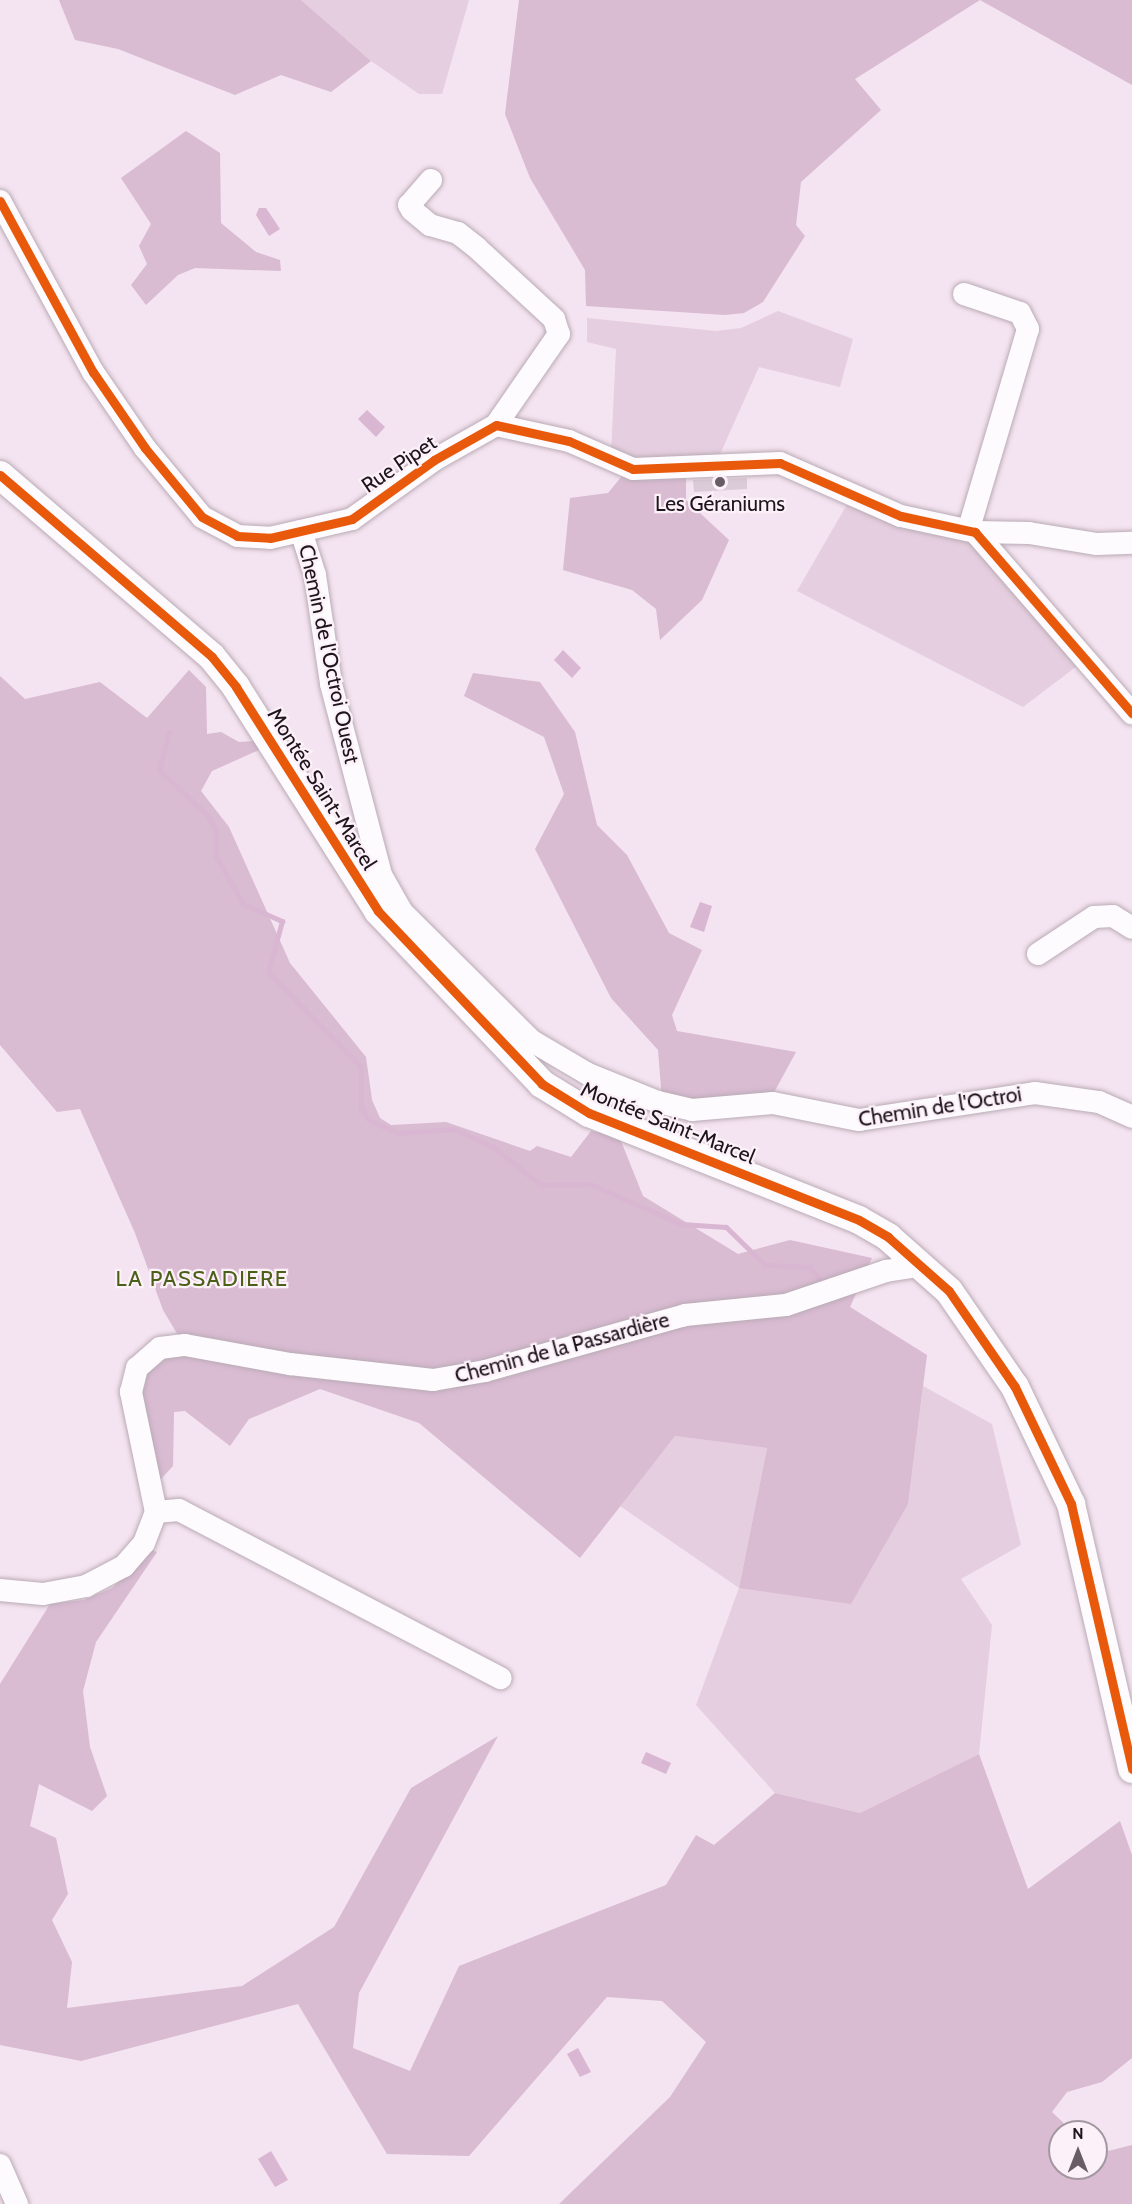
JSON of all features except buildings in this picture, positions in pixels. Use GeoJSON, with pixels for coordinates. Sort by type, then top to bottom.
{"type":"FeatureCollection","features":[{"type":"Feature","properties":{"kind":"main road","name":"Montée Saint-Marcel"},"geometry":{"type":"LineString","coordinates":[[0,475],[212,657],[396,919],[516,1061],[566,1101],[860,1220],[922,1265],[949,1291],[989,1344],[1063,1482],[1095,1591],[1132,1769]]}},
{"type":"Feature","properties":{"kind":"street"},"geometry":{"type":"LineString","coordinates":[[431,180],[409,205],[412,210],[430,225],[458,233],[477,248],[554,319],[559,334],[496,425],[569,441],[633,470],[780,463],[901,516],[972,530],[1029,532],[1097,544],[1132,543]]}},
{"type":"Feature","properties":{"kind":"street","name":"Rue Pipet"},"geometry":{"type":"LineString","coordinates":[[0,201],[93,372],[190,504],[216,527],[237,536],[259,539],[352,519],[434,460],[496,425]]}},
{"type":"Feature","properties":{"kind":"street"},"geometry":{"type":"LineString","coordinates":[[964,294],[1020,313],[1028,329],[972,530]]}},
{"type":"Feature","properties":{"kind":"street"},"geometry":{"type":"LineString","coordinates":[[972,530],[1132,713]]}},
{"type":"Feature","properties":{"kind":"street","name":"Chemin de l'Octroi Ouest"},"geometry":{"type":"LineString","coordinates":[[301,531],[315,574],[331,684],[381,875],[396,919]]}},
{"type":"Feature","properties":{"kind":"street"},"geometry":{"type":"LineString","coordinates":[[1038,954],[1094,917],[1113,916],[1132,928]]}},
{"type":"Feature","properties":{"kind":"street","name":"Chemin de l'Octroi"},"geometry":{"type":"LineString","coordinates":[[396,919],[532,1041],[588,1074],[658,1102],[692,1110],[773,1103],[859,1120],[1035,1093],[1099,1102],[1132,1117]]}},
{"type":"Feature","properties":{"kind":"street","name":"Chemin de la Passardière"},"geometry":{"type":"LineString","coordinates":[[156,1512],[131,1392],[137,1368],[147,1356],[173,1344],[301,1366],[433,1380],[485,1371],[685,1315],[786,1305],[886,1271],[922,1265]]}},
{"type":"Feature","properties":{"kind":"street"},"geometry":{"type":"LineString","coordinates":[[0,1590],[67,1591],[106,1578],[144,1543],[156,1512],[179,1510],[501,1678]]}},
{"type":"Feature","properties":{"kind":"street"},"geometry":{"type":"LineString","coordinates":[[0,2165],[17,2204]]}},
{"type":"Feature","properties":{"kind":"shaded area"},"geometry":{"type":"Polygon","coordinates":[[[59,0],[301,0],[371,61],[331,92],[281,75],[235,95],[118,49],[75,40],[59,0]]]}},
{"type":"Feature","properties":{"kind":"shaded area"},"geometry":{"type":"Polygon","coordinates":[[[301,0],[469,0],[442,94],[419,94],[371,61],[301,0]]]}},
{"type":"Feature","properties":{"kind":"shaded area"},"geometry":{"type":"Polygon","coordinates":[[[519,0],[980,0],[855,79],[881,110],[801,182],[796,225],[805,236],[763,302],[744,313],[725,315],[586,306],[585,270],[530,178],[505,114],[519,0]]]}},
{"type":"Feature","properties":{"kind":"shaded area"},"geometry":{"type":"Polygon","coordinates":[[[980,0],[1132,0],[1132,85],[980,0]]]}},
{"type":"Feature","properties":{"kind":"shaded area"},"geometry":{"type":"Polygon","coordinates":[[[186,131],[220,153],[221,223],[256,252],[280,260],[281,271],[195,268],[178,275],[146,305],[131,285],[147,264],[139,246],[151,224],[121,178],[186,131]]]}},
{"type":"Feature","properties":{"kind":"shaded area"},"geometry":{"type":"Polygon","coordinates":[[[259,208],[266,208],[280,229],[269,236],[256,215],[259,208]]]}},
{"type":"Feature","properties":{"kind":"shaded area"},"geometry":{"type":"Polygon","coordinates":[[[778,311],[853,339],[840,387],[759,367],[717,461],[646,466],[611,454],[616,349],[587,342],[587,318],[716,331],[741,328],[778,311]]]}},
{"type":"Feature","properties":{"kind":"shaded area"},"geometry":{"type":"Polygon","coordinates":[[[367,410],[385,427],[376,437],[358,419],[367,410]]]}},
{"type":"Feature","properties":{"kind":"shaded area"},"geometry":{"type":"Polygon","coordinates":[[[622,476],[686,476],[686,500],[729,540],[702,600],[660,640],[656,609],[632,590],[563,570],[570,498],[608,493],[622,476]]]}},
{"type":"Feature","properties":{"kind":"shaded area"},"geometry":{"type":"Polygon","coordinates":[[[849,501],[965,537],[1081,663],[1023,707],[797,591],[849,501]]]}},
{"type":"Feature","properties":{"kind":"shaded area"},"geometry":{"type":"Polygon","coordinates":[[[563,650],[581,668],[572,678],[554,660],[563,650]]]}},
{"type":"Feature","properties":{"kind":"shaded area"},"geometry":{"type":"Polygon","coordinates":[[[189,670],[206,687],[207,734],[221,732],[239,742],[254,741],[259,750],[212,771],[201,791],[229,827],[290,963],[366,1057],[372,1100],[380,1118],[391,1125],[446,1122],[530,1151],[537,1146],[571,1157],[591,1131],[619,1136],[643,1196],[738,1254],[790,1240],[872,1258],[850,1307],[927,1355],[908,1504],[851,1604],[739,1588],[767,1448],[675,1436],[580,1558],[419,1423],[320,1389],[249,1419],[230,1446],[185,1411],[174,1412],[173,1466],[160,1480],[138,1388],[141,1370],[179,1337],[163,1310],[135,1233],[80,1109],[57,1112],[0,1045],[0,676],[25,699],[100,682],[147,718],[189,670]]]}},
{"type":"Feature","properties":{"kind":"shaded area"},"geometry":{"type":"Polygon","coordinates":[[[473,673],[540,682],[575,732],[597,825],[627,855],[669,933],[702,950],[672,1015],[677,1031],[796,1052],[771,1098],[662,1100],[658,1050],[611,998],[535,849],[564,794],[544,737],[464,696],[473,673]]]}},
{"type":"Feature","properties":{"kind":"shaded area"},"geometry":{"type":"Polygon","coordinates":[[[700,902],[712,906],[704,932],[690,927],[700,902]]]}},
{"type":"Feature","properties":{"kind":"shaded area"},"geometry":{"type":"Polygon","coordinates":[[[923,1386],[992,1424],[1021,1545],[961,1579],[992,1625],[979,1754],[860,1813],[775,1793],[696,1705],[739,1588],[908,1504],[923,1386]]]}},
{"type":"Feature","properties":{"kind":"shaded area"},"geometry":{"type":"Polygon","coordinates":[[[675,1436],[767,1448],[739,1588],[620,1506],[675,1436]]]}},
{"type":"Feature","properties":{"kind":"shaded area"},"geometry":{"type":"Polygon","coordinates":[[[152,1550],[157,1552],[96,1642],[83,1691],[90,1747],[107,1796],[92,1811],[39,1784],[30,1826],[56,1838],[68,1894],[52,1920],[72,1962],[67,2008],[242,1986],[334,1927],[411,1788],[498,1736],[359,1993],[353,2048],[410,2071],[459,1966],[666,1885],[696,1835],[714,1845],[775,1793],[860,1813],[979,1754],[1028,1889],[1120,1821],[1132,1855],[1132,2058],[1102,2082],[1067,2092],[1052,2112],[1060,2120],[1048,2120],[1048,2180],[1108,2180],[1108,2151],[1132,2145],[1132,2204],[559,2204],[670,2097],[706,2042],[662,2001],[607,1997],[469,2156],[387,2154],[298,2004],[81,2061],[0,2045],[0,1684],[50,1604],[84,1600],[112,1588],[152,1550]]]}},
{"type":"Feature","properties":{"kind":"shaded area"},"geometry":{"type":"Polygon","coordinates":[[[646,1752],[671,1763],[666,1774],[641,1763],[646,1752]]]}},
{"type":"Feature","properties":{"kind":"shaded area"},"geometry":{"type":"Polygon","coordinates":[[[578,2048],[591,2072],[580,2077],[567,2054],[578,2048]]]}},
{"type":"Feature","properties":{"kind":"shaded area"},"geometry":{"type":"Polygon","coordinates":[[[271,2151],[288,2180],[275,2187],[258,2159],[271,2151]]]}},
{"type":"Feature","properties":{"kind":"waterway"},"geometry":{"type":"LineString","coordinates":[[169,732],[159,770],[208,816],[216,831],[216,856],[243,904],[282,921],[268,972],[361,1067],[361,1108],[369,1120],[398,1133],[454,1129],[493,1147],[541,1185],[590,1184],[681,1224],[726,1227],[765,1265],[809,1267],[825,1285]]}},
{"type":"Feature","properties":{"kind":"cycle path"},"geometry":{"type":"LineString","coordinates":[[0,201],[93,372],[145,448],[202,517],[237,536],[270,538],[352,519],[434,460],[496,425],[569,441],[633,469],[780,463],[901,516],[975,532],[1132,713]]}},
{"type":"Feature","properties":{"kind":"cycle path"},"geometry":{"type":"LineString","coordinates":[[0,475],[212,657],[236,687],[378,911],[542,1084],[589,1113],[859,1220],[888,1237],[949,1291],[1015,1387],[1071,1504],[1132,1769]]}},
{"type":"Feature","properties":{"kind":"place","name":"Les Géraniums"},"geometry":{"type":"Point","coordinates":[720,482]}},
{"type":"Feature","properties":{"kind":"district","name":"LA PASSADIERE"},"geometry":{"type":"Point","coordinates":[202,1279]}}]}
